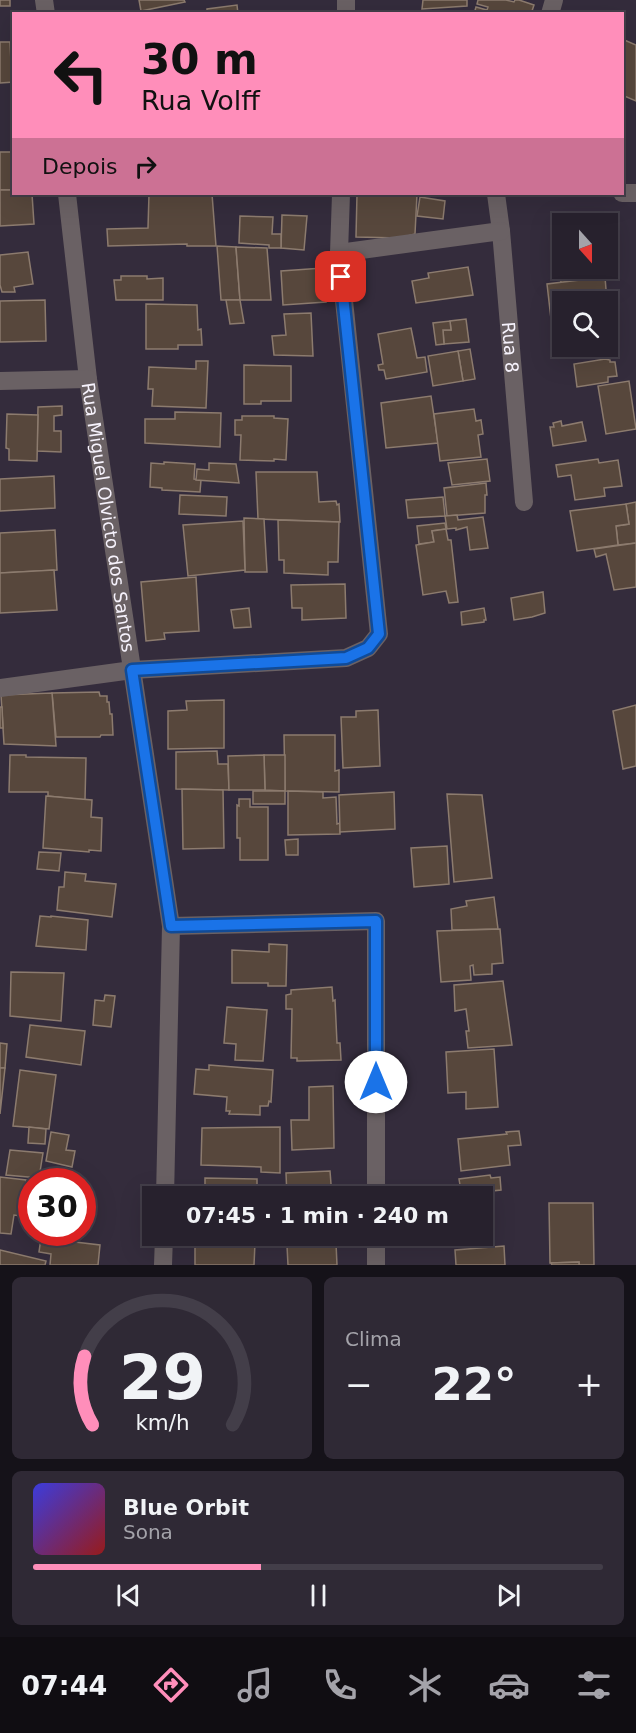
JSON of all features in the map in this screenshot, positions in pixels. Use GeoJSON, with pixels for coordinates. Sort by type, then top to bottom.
{"type":"FeatureCollection","features":[{"type":"Feature","properties":{"kind":"street","name":"Rua Miguel Olvicto dos Santos"},"geometry":{"type":"LineString","coordinates":[[67,195],[88,379],[171,926],[165,1186]]}},
{"type":"Feature","properties":{"kind":"street"},"geometry":{"type":"LineString","coordinates":[[0,688],[132,670],[346,658],[368,648],[379,634],[339,253],[341,195]]}},
{"type":"Feature","properties":{"kind":"street","name":"Rua 8"},"geometry":{"type":"LineString","coordinates":[[496,195],[524,502]]}},
{"type":"Feature","properties":{"kind":"street"},"geometry":{"type":"LineString","coordinates":[[339,253],[501,231]]}},
{"type":"Feature","properties":{"kind":"street"},"geometry":{"type":"LineString","coordinates":[[0,381],[88,379]]}},
{"type":"Feature","properties":{"kind":"street"},"geometry":{"type":"LineString","coordinates":[[171,926],[376,921],[376,1186]]}},
{"type":"Feature","properties":{"kind":"street"},"geometry":{"type":"LineString","coordinates":[[163,1265],[164,1246]]}},
{"type":"Feature","properties":{"kind":"street"},"geometry":{"type":"LineString","coordinates":[[376,1246],[376,1265]]}},
{"type":"Feature","properties":{"kind":"building"},"geometry":{"type":"Polygon","coordinates":[[[0,0],[10,0],[10,6],[0,6],[0,0]]]}},
{"type":"Feature","properties":{"kind":"building"},"geometry":{"type":"Polygon","coordinates":[[[139,0],[184,0],[185,2],[141,11],[139,0]]]}},
{"type":"Feature","properties":{"kind":"building"},"geometry":{"type":"Polygon","coordinates":[[[423,0],[467,0],[467,6],[422,9],[423,0]]]}},
{"type":"Feature","properties":{"kind":"building"},"geometry":{"type":"Polygon","coordinates":[[[478,0],[514,2],[519,0],[534,5],[532,12],[475,12],[476,7],[487,10],[488,7],[477,4],[478,0]]]}},
{"type":"Feature","properties":{"kind":"building"},"geometry":{"type":"Polygon","coordinates":[[[237,5],[238,12],[207,12],[207,9],[237,5]]]}},
{"type":"Feature","properties":{"kind":"building"},"geometry":{"type":"Polygon","coordinates":[[[624,40],[636,45],[636,101],[624,96],[624,40]]]}},
{"type":"Feature","properties":{"kind":"building"},"geometry":{"type":"Polygon","coordinates":[[[0,42],[10,42],[12,82],[0,83],[0,42]]]}},
{"type":"Feature","properties":{"kind":"building"},"geometry":{"type":"Polygon","coordinates":[[[0,152],[12,152],[12,190],[0,190],[0,152]]]}},
{"type":"Feature","properties":{"kind":"building"},"geometry":{"type":"Polygon","coordinates":[[[0,190],[12,190],[12,195],[32,195],[34,224],[0,226],[0,190]]]}},
{"type":"Feature","properties":{"kind":"building"},"geometry":{"type":"Polygon","coordinates":[[[149,195],[212,195],[216,246],[187,246],[187,244],[108,246],[107,229],[148,228],[149,195]]]}},
{"type":"Feature","properties":{"kind":"building"},"geometry":{"type":"Polygon","coordinates":[[[357,195],[417,195],[415,234],[400,238],[356,237],[357,195]]]}},
{"type":"Feature","properties":{"kind":"building"},"geometry":{"type":"Polygon","coordinates":[[[420,197],[445,201],[443,219],[417,216],[420,197]]]}},
{"type":"Feature","properties":{"kind":"building"},"geometry":{"type":"Polygon","coordinates":[[[282,215],[307,216],[304,250],[281,248],[282,215]]]}},
{"type":"Feature","properties":{"kind":"building"},"geometry":{"type":"Polygon","coordinates":[[[240,216],[273,217],[272,234],[281,234],[281,248],[239,243],[240,216]]]}},
{"type":"Feature","properties":{"kind":"building"},"geometry":{"type":"Polygon","coordinates":[[[217,246],[236,247],[240,300],[221,300],[217,246]]]}},
{"type":"Feature","properties":{"kind":"building"},"geometry":{"type":"Polygon","coordinates":[[[236,247],[267,248],[271,300],[240,300],[236,247]]]}},
{"type":"Feature","properties":{"kind":"building"},"geometry":{"type":"Polygon","coordinates":[[[28,252],[33,284],[14,287],[15,292],[2,292],[0,255],[28,252]]]}},
{"type":"Feature","properties":{"kind":"building"},"geometry":{"type":"Polygon","coordinates":[[[468,267],[473,295],[416,303],[412,281],[429,278],[428,273],[468,267]]]}},
{"type":"Feature","properties":{"kind":"building"},"geometry":{"type":"Polygon","coordinates":[[[323,268],[326,302],[283,305],[281,271],[323,268]]]}},
{"type":"Feature","properties":{"kind":"building"},"geometry":{"type":"Polygon","coordinates":[[[121,276],[163,278],[163,300],[116,300],[114,280],[121,280],[121,276]]]}},
{"type":"Feature","properties":{"kind":"building"},"geometry":{"type":"Polygon","coordinates":[[[561,279],[591,279],[561,283],[561,279]]]}},
{"type":"Feature","properties":{"kind":"building"},"geometry":{"type":"Polygon","coordinates":[[[605,279],[606,291],[552,291],[551,319],[547,284],[605,279]]]}},
{"type":"Feature","properties":{"kind":"building"},"geometry":{"type":"Polygon","coordinates":[[[45,300],[46,341],[0,342],[0,301],[45,300]]]}},
{"type":"Feature","properties":{"kind":"building"},"geometry":{"type":"Polygon","coordinates":[[[226,300],[240,300],[244,323],[230,324],[226,300]]]}},
{"type":"Feature","properties":{"kind":"building"},"geometry":{"type":"Polygon","coordinates":[[[146,304],[197,305],[198,330],[201,329],[202,345],[178,345],[178,349],[146,349],[146,304]]]}},
{"type":"Feature","properties":{"kind":"building"},"geometry":{"type":"Polygon","coordinates":[[[311,313],[313,356],[274,355],[272,336],[286,335],[284,314],[311,313]]]}},
{"type":"Feature","properties":{"kind":"building"},"geometry":{"type":"Polygon","coordinates":[[[466,319],[469,342],[444,344],[443,330],[451,330],[450,321],[466,319]]]}},
{"type":"Feature","properties":{"kind":"building"},"geometry":{"type":"Polygon","coordinates":[[[450,321],[451,330],[443,330],[444,344],[436,345],[433,323],[450,321]]]}},
{"type":"Feature","properties":{"kind":"building"},"geometry":{"type":"Polygon","coordinates":[[[411,328],[417,358],[425,357],[427,372],[386,379],[384,370],[379,370],[378,365],[383,364],[378,334],[411,328]]]}},
{"type":"Feature","properties":{"kind":"building"},"geometry":{"type":"Polygon","coordinates":[[[470,349],[475,379],[463,381],[458,351],[470,349]]]}},
{"type":"Feature","properties":{"kind":"building"},"geometry":{"type":"Polygon","coordinates":[[[458,351],[463,381],[433,386],[428,356],[458,351]]]}},
{"type":"Feature","properties":{"kind":"building"},"geometry":{"type":"Polygon","coordinates":[[[605,359],[615,362],[617,376],[608,377],[608,382],[577,387],[574,364],[605,359]]]}},
{"type":"Feature","properties":{"kind":"building"},"geometry":{"type":"Polygon","coordinates":[[[196,361],[208,361],[206,408],[152,406],[153,389],[148,389],[149,367],[196,369],[196,361]]]}},
{"type":"Feature","properties":{"kind":"building"},"geometry":{"type":"Polygon","coordinates":[[[244,365],[291,366],[291,401],[261,401],[261,404],[244,404],[244,365]]]}},
{"type":"Feature","properties":{"kind":"building"},"geometry":{"type":"Polygon","coordinates":[[[629,381],[636,429],[606,434],[598,386],[629,381]]]}},
{"type":"Feature","properties":{"kind":"building"},"geometry":{"type":"Polygon","coordinates":[[[431,396],[438,443],[386,448],[381,403],[431,396]]]}},
{"type":"Feature","properties":{"kind":"building"},"geometry":{"type":"Polygon","coordinates":[[[62,406],[62,415],[54,416],[54,431],[61,431],[61,452],[37,451],[38,407],[62,406]]]}},
{"type":"Feature","properties":{"kind":"building"},"geometry":{"type":"Polygon","coordinates":[[[474,409],[476,421],[481,420],[483,434],[478,435],[481,457],[440,461],[434,414],[474,409]]]}},
{"type":"Feature","properties":{"kind":"building"},"geometry":{"type":"Polygon","coordinates":[[[175,412],[221,413],[220,447],[145,443],[145,419],[175,419],[175,412]]]}},
{"type":"Feature","properties":{"kind":"building"},"geometry":{"type":"Polygon","coordinates":[[[7,414],[38,415],[37,461],[9,460],[9,449],[6,448],[7,414]]]}},
{"type":"Feature","properties":{"kind":"building"},"geometry":{"type":"Polygon","coordinates":[[[242,416],[274,416],[274,418],[288,419],[286,460],[240,460],[241,435],[235,435],[235,420],[242,420],[242,416]]]}},
{"type":"Feature","properties":{"kind":"building"},"geometry":{"type":"Polygon","coordinates":[[[561,421],[562,426],[582,422],[586,441],[553,446],[550,427],[554,427],[553,423],[561,421]]]}},
{"type":"Feature","properties":{"kind":"building"},"geometry":{"type":"Polygon","coordinates":[[[487,459],[490,481],[452,485],[448,463],[487,459]]]}},
{"type":"Feature","properties":{"kind":"building"},"geometry":{"type":"Polygon","coordinates":[[[598,459],[599,463],[618,460],[622,486],[604,488],[605,496],[575,500],[571,475],[558,477],[556,465],[598,459]]]}},
{"type":"Feature","properties":{"kind":"building"},"geometry":{"type":"Polygon","coordinates":[[[164,462],[195,464],[194,479],[201,480],[200,492],[150,487],[151,463],[164,464],[164,462]]]}},
{"type":"Feature","properties":{"kind":"building"},"geometry":{"type":"Polygon","coordinates":[[[209,463],[236,464],[239,483],[196,480],[197,469],[209,470],[209,463]]]}},
{"type":"Feature","properties":{"kind":"building"},"geometry":{"type":"Polygon","coordinates":[[[256,472],[317,472],[319,502],[336,501],[337,505],[339,504],[340,522],[258,519],[256,472]]]}},
{"type":"Feature","properties":{"kind":"building"},"geometry":{"type":"Polygon","coordinates":[[[54,476],[55,508],[0,511],[0,479],[54,476]]]}},
{"type":"Feature","properties":{"kind":"building"},"geometry":{"type":"Polygon","coordinates":[[[486,483],[485,513],[447,516],[444,488],[486,483]]]}},
{"type":"Feature","properties":{"kind":"building"},"geometry":{"type":"Polygon","coordinates":[[[180,495],[227,497],[226,516],[179,514],[180,495]]]}},
{"type":"Feature","properties":{"kind":"building"},"geometry":{"type":"Polygon","coordinates":[[[443,497],[445,516],[408,518],[406,500],[443,497]]]}},
{"type":"Feature","properties":{"kind":"building"},"geometry":{"type":"Polygon","coordinates":[[[636,502],[636,543],[618,545],[616,526],[629,524],[626,504],[636,502]]]}},
{"type":"Feature","properties":{"kind":"building"},"geometry":{"type":"Polygon","coordinates":[[[626,504],[629,524],[616,526],[618,545],[577,551],[570,511],[626,504]]]}},
{"type":"Feature","properties":{"kind":"building"},"geometry":{"type":"Polygon","coordinates":[[[457,515],[458,520],[483,517],[488,548],[470,550],[467,527],[456,530],[456,528],[447,529],[445,516],[457,515]]]}},
{"type":"Feature","properties":{"kind":"building"},"geometry":{"type":"Polygon","coordinates":[[[244,518],[264,519],[267,572],[245,572],[244,518]]]}},
{"type":"Feature","properties":{"kind":"building"},"geometry":{"type":"Polygon","coordinates":[[[278,520],[339,522],[338,562],[328,562],[328,575],[284,573],[284,560],[279,560],[278,520]]]}},
{"type":"Feature","properties":{"kind":"building"},"geometry":{"type":"Polygon","coordinates":[[[243,521],[245,570],[188,576],[183,525],[243,521]]]}},
{"type":"Feature","properties":{"kind":"building"},"geometry":{"type":"Polygon","coordinates":[[[445,523],[446,529],[432,531],[434,542],[419,544],[417,526],[445,523]]]}},
{"type":"Feature","properties":{"kind":"building"},"geometry":{"type":"Polygon","coordinates":[[[446,529],[448,540],[451,540],[458,602],[449,603],[446,591],[423,595],[416,545],[434,542],[432,531],[446,529]]]}},
{"type":"Feature","properties":{"kind":"building"},"geometry":{"type":"Polygon","coordinates":[[[55,530],[57,570],[0,573],[0,533],[55,530]]]}},
{"type":"Feature","properties":{"kind":"building"},"geometry":{"type":"Polygon","coordinates":[[[636,543],[636,587],[614,590],[606,554],[596,557],[594,549],[636,543]]]}},
{"type":"Feature","properties":{"kind":"building"},"geometry":{"type":"Polygon","coordinates":[[[54,570],[57,610],[0,613],[0,573],[54,570]]]}},
{"type":"Feature","properties":{"kind":"building"},"geometry":{"type":"Polygon","coordinates":[[[196,577],[199,631],[164,633],[165,639],[146,641],[141,582],[196,577]]]}},
{"type":"Feature","properties":{"kind":"building"},"geometry":{"type":"Polygon","coordinates":[[[345,584],[346,618],[302,620],[302,608],[292,608],[291,585],[345,584]]]}},
{"type":"Feature","properties":{"kind":"building"},"geometry":{"type":"Polygon","coordinates":[[[543,592],[545,613],[514,620],[511,598],[543,592]]]}},
{"type":"Feature","properties":{"kind":"building"},"geometry":{"type":"Polygon","coordinates":[[[249,608],[251,627],[234,628],[231,610],[249,608]]]}},
{"type":"Feature","properties":{"kind":"building"},"geometry":{"type":"Polygon","coordinates":[[[484,608],[486,620],[484,622],[462,625],[461,612],[484,608]]]}},
{"type":"Feature","properties":{"kind":"building"},"geometry":{"type":"Polygon","coordinates":[[[99,692],[100,696],[107,696],[107,702],[109,702],[113,735],[56,737],[52,693],[99,692]]]}},
{"type":"Feature","properties":{"kind":"building"},"geometry":{"type":"Polygon","coordinates":[[[52,693],[56,746],[4,744],[1,695],[52,693]]]}},
{"type":"Feature","properties":{"kind":"building"},"geometry":{"type":"Polygon","coordinates":[[[224,700],[224,748],[168,749],[168,711],[187,710],[186,701],[224,700]]]}},
{"type":"Feature","properties":{"kind":"building"},"geometry":{"type":"Polygon","coordinates":[[[636,705],[636,766],[623,769],[613,711],[636,705]]]}},
{"type":"Feature","properties":{"kind":"building"},"geometry":{"type":"Polygon","coordinates":[[[0,707],[2,707],[3,728],[0,728],[0,707]]]}},
{"type":"Feature","properties":{"kind":"building"},"geometry":{"type":"Polygon","coordinates":[[[378,710],[380,766],[343,768],[341,717],[356,717],[356,711],[378,710]]]}},
{"type":"Feature","properties":{"kind":"building"},"geometry":{"type":"Polygon","coordinates":[[[284,735],[335,735],[335,771],[339,770],[339,792],[285,791],[284,735]]]}},
{"type":"Feature","properties":{"kind":"building"},"geometry":{"type":"Polygon","coordinates":[[[217,751],[218,764],[228,764],[229,790],[176,789],[176,752],[217,751]]]}},
{"type":"Feature","properties":{"kind":"building"},"geometry":{"type":"Polygon","coordinates":[[[10,755],[86,758],[85,800],[48,796],[48,792],[9,792],[10,755]]]}},
{"type":"Feature","properties":{"kind":"building"},"geometry":{"type":"Polygon","coordinates":[[[264,755],[285,755],[285,791],[265,790],[264,755]]]}},
{"type":"Feature","properties":{"kind":"building"},"geometry":{"type":"Polygon","coordinates":[[[264,755],[265,790],[229,790],[228,756],[264,755]]]}},
{"type":"Feature","properties":{"kind":"building"},"geometry":{"type":"Polygon","coordinates":[[[182,789],[223,790],[224,848],[183,849],[182,789]]]}},
{"type":"Feature","properties":{"kind":"building"},"geometry":{"type":"Polygon","coordinates":[[[253,791],[285,791],[285,804],[253,804],[253,791]]]}},
{"type":"Feature","properties":{"kind":"building"},"geometry":{"type":"Polygon","coordinates":[[[288,791],[323,792],[323,798],[336,797],[337,824],[340,823],[340,834],[288,835],[288,791]]]}},
{"type":"Feature","properties":{"kind":"building"},"geometry":{"type":"Polygon","coordinates":[[[394,792],[395,829],[340,832],[339,795],[394,792]]]}},
{"type":"Feature","properties":{"kind":"building"},"geometry":{"type":"Polygon","coordinates":[[[447,794],[482,795],[492,878],[454,882],[447,794]]]}},
{"type":"Feature","properties":{"kind":"building"},"geometry":{"type":"Polygon","coordinates":[[[46,796],[92,800],[91,817],[102,818],[101,851],[43,848],[46,796]]]}},
{"type":"Feature","properties":{"kind":"building"},"geometry":{"type":"Polygon","coordinates":[[[239,799],[250,799],[250,807],[268,807],[268,860],[240,860],[240,838],[237,838],[239,799]]]}},
{"type":"Feature","properties":{"kind":"building"},"geometry":{"type":"Polygon","coordinates":[[[298,839],[298,855],[286,855],[285,840],[298,839]]]}},
{"type":"Feature","properties":{"kind":"building"},"geometry":{"type":"Polygon","coordinates":[[[447,846],[449,884],[414,887],[411,848],[447,846]]]}},
{"type":"Feature","properties":{"kind":"building"},"geometry":{"type":"Polygon","coordinates":[[[39,852],[61,853],[59,871],[37,869],[39,852]]]}},
{"type":"Feature","properties":{"kind":"building"},"geometry":{"type":"Polygon","coordinates":[[[65,872],[86,874],[85,881],[116,884],[112,917],[57,910],[59,887],[64,887],[65,872]]]}},
{"type":"Feature","properties":{"kind":"building"},"geometry":{"type":"Polygon","coordinates":[[[494,897],[498,929],[452,930],[451,909],[467,906],[466,901],[494,897]]]}},
{"type":"Feature","properties":{"kind":"building"},"geometry":{"type":"Polygon","coordinates":[[[40,916],[88,920],[86,950],[36,946],[40,916]]]}},
{"type":"Feature","properties":{"kind":"building"},"geometry":{"type":"Polygon","coordinates":[[[500,929],[503,963],[492,964],[492,974],[474,975],[473,965],[470,966],[471,980],[441,982],[437,931],[500,929]]]}},
{"type":"Feature","properties":{"kind":"building"},"geometry":{"type":"Polygon","coordinates":[[[269,944],[287,945],[286,986],[268,986],[268,983],[232,983],[232,950],[269,952],[269,944]]]}},
{"type":"Feature","properties":{"kind":"building"},"geometry":{"type":"Polygon","coordinates":[[[11,972],[64,973],[61,1021],[10,1016],[11,972]]]}},
{"type":"Feature","properties":{"kind":"building"},"geometry":{"type":"Polygon","coordinates":[[[503,981],[512,1045],[468,1048],[466,1031],[469,1031],[466,1009],[455,1011],[454,985],[503,981]]]}},
{"type":"Feature","properties":{"kind":"building"},"geometry":{"type":"Polygon","coordinates":[[[332,987],[333,1001],[335,1000],[337,1043],[340,1043],[341,1060],[297,1061],[297,1058],[291,1058],[292,1009],[286,1009],[286,995],[291,994],[291,990],[332,987]]]}},
{"type":"Feature","properties":{"kind":"building"},"geometry":{"type":"Polygon","coordinates":[[[105,995],[115,996],[111,1027],[93,1025],[95,1000],[104,1001],[105,995]]]}},
{"type":"Feature","properties":{"kind":"building"},"geometry":{"type":"Polygon","coordinates":[[[227,1007],[267,1010],[263,1061],[235,1060],[236,1044],[224,1043],[227,1007]]]}},
{"type":"Feature","properties":{"kind":"building"},"geometry":{"type":"Polygon","coordinates":[[[30,1025],[85,1031],[81,1065],[26,1057],[30,1025]]]}},
{"type":"Feature","properties":{"kind":"building"},"geometry":{"type":"Polygon","coordinates":[[[0,1043],[7,1044],[5,1068],[0,1068],[0,1043]]]}},
{"type":"Feature","properties":{"kind":"building"},"geometry":{"type":"Polygon","coordinates":[[[494,1049],[498,1107],[466,1109],[466,1092],[448,1093],[446,1052],[494,1049]]]}},
{"type":"Feature","properties":{"kind":"building"},"geometry":{"type":"Polygon","coordinates":[[[209,1065],[273,1070],[271,1102],[269,1101],[268,1106],[260,1106],[260,1115],[229,1114],[230,1111],[226,1111],[227,1097],[194,1094],[196,1069],[209,1070],[209,1065]]]}},
{"type":"Feature","properties":{"kind":"building"},"geometry":{"type":"Polygon","coordinates":[[[0,1068],[5,1068],[0,1114],[0,1068]]]}},
{"type":"Feature","properties":{"kind":"building"},"geometry":{"type":"Polygon","coordinates":[[[20,1070],[56,1075],[49,1129],[13,1126],[20,1070]]]}},
{"type":"Feature","properties":{"kind":"building"},"geometry":{"type":"Polygon","coordinates":[[[333,1086],[334,1148],[292,1150],[291,1120],[309,1120],[309,1087],[333,1086]]]}},
{"type":"Feature","properties":{"kind":"building"},"geometry":{"type":"Polygon","coordinates":[[[29,1127],[46,1129],[45,1144],[28,1143],[29,1127]]]}},
{"type":"Feature","properties":{"kind":"building"},"geometry":{"type":"Polygon","coordinates":[[[280,1127],[280,1173],[261,1172],[261,1167],[201,1165],[202,1128],[280,1127]]]}},
{"type":"Feature","properties":{"kind":"building"},"geometry":{"type":"Polygon","coordinates":[[[519,1131],[521,1145],[508,1146],[510,1165],[461,1171],[458,1139],[519,1131]]]}},
{"type":"Feature","properties":{"kind":"building"},"geometry":{"type":"Polygon","coordinates":[[[51,1132],[69,1135],[66,1150],[75,1151],[72,1167],[46,1161],[51,1132]]]}},
{"type":"Feature","properties":{"kind":"building"},"geometry":{"type":"Polygon","coordinates":[[[10,1150],[43,1153],[41,1168],[18,1168],[18,1176],[6,1175],[10,1150]]]}},
{"type":"Feature","properties":{"kind":"building"},"geometry":{"type":"Polygon","coordinates":[[[330,1171],[331,1186],[287,1186],[286,1173],[330,1171]]]}},
{"type":"Feature","properties":{"kind":"building"},"geometry":{"type":"Polygon","coordinates":[[[490,1175],[491,1178],[500,1177],[501,1190],[493,1191],[493,1186],[460,1186],[459,1179],[490,1175]]]}},
{"type":"Feature","properties":{"kind":"building"},"geometry":{"type":"Polygon","coordinates":[[[0,1177],[18,1179],[18,1216],[14,1215],[11,1234],[0,1233],[0,1177]]]}},
{"type":"Feature","properties":{"kind":"building"},"geometry":{"type":"Polygon","coordinates":[[[205,1178],[257,1179],[257,1186],[205,1186],[205,1178]]]}},
{"type":"Feature","properties":{"kind":"building"},"geometry":{"type":"Polygon","coordinates":[[[549,1203],[593,1203],[594,1265],[579,1265],[579,1262],[550,1263],[549,1203]]]}},
{"type":"Feature","properties":{"kind":"building"},"geometry":{"type":"Polygon","coordinates":[[[100,1245],[98,1265],[50,1265],[51,1254],[39,1252],[40,1246],[100,1245]]]}},
{"type":"Feature","properties":{"kind":"building"},"geometry":{"type":"Polygon","coordinates":[[[195,1246],[255,1246],[254,1265],[195,1265],[195,1246]]]}},
{"type":"Feature","properties":{"kind":"building"},"geometry":{"type":"Polygon","coordinates":[[[287,1246],[336,1246],[337,1265],[288,1265],[287,1246]]]}},
{"type":"Feature","properties":{"kind":"building"},"geometry":{"type":"Polygon","coordinates":[[[504,1246],[505,1265],[456,1265],[455,1250],[504,1246]]]}},
{"type":"Feature","properties":{"kind":"building"},"geometry":{"type":"Polygon","coordinates":[[[0,1250],[46,1261],[45,1265],[0,1265],[0,1250]]]}},
{"type":"Feature","properties":{"kind":"building"},"geometry":{"type":"Polygon","coordinates":[[[579,1262],[579,1265],[552,1265],[551,1263],[579,1262]]]}},
{"type":"Feature","properties":{"kind":"route"},"geometry":{"type":"LineString","coordinates":[[341,277],[379,634],[368,648],[346,658],[132,670],[171,926],[376,921],[376,1082]]}}]}
